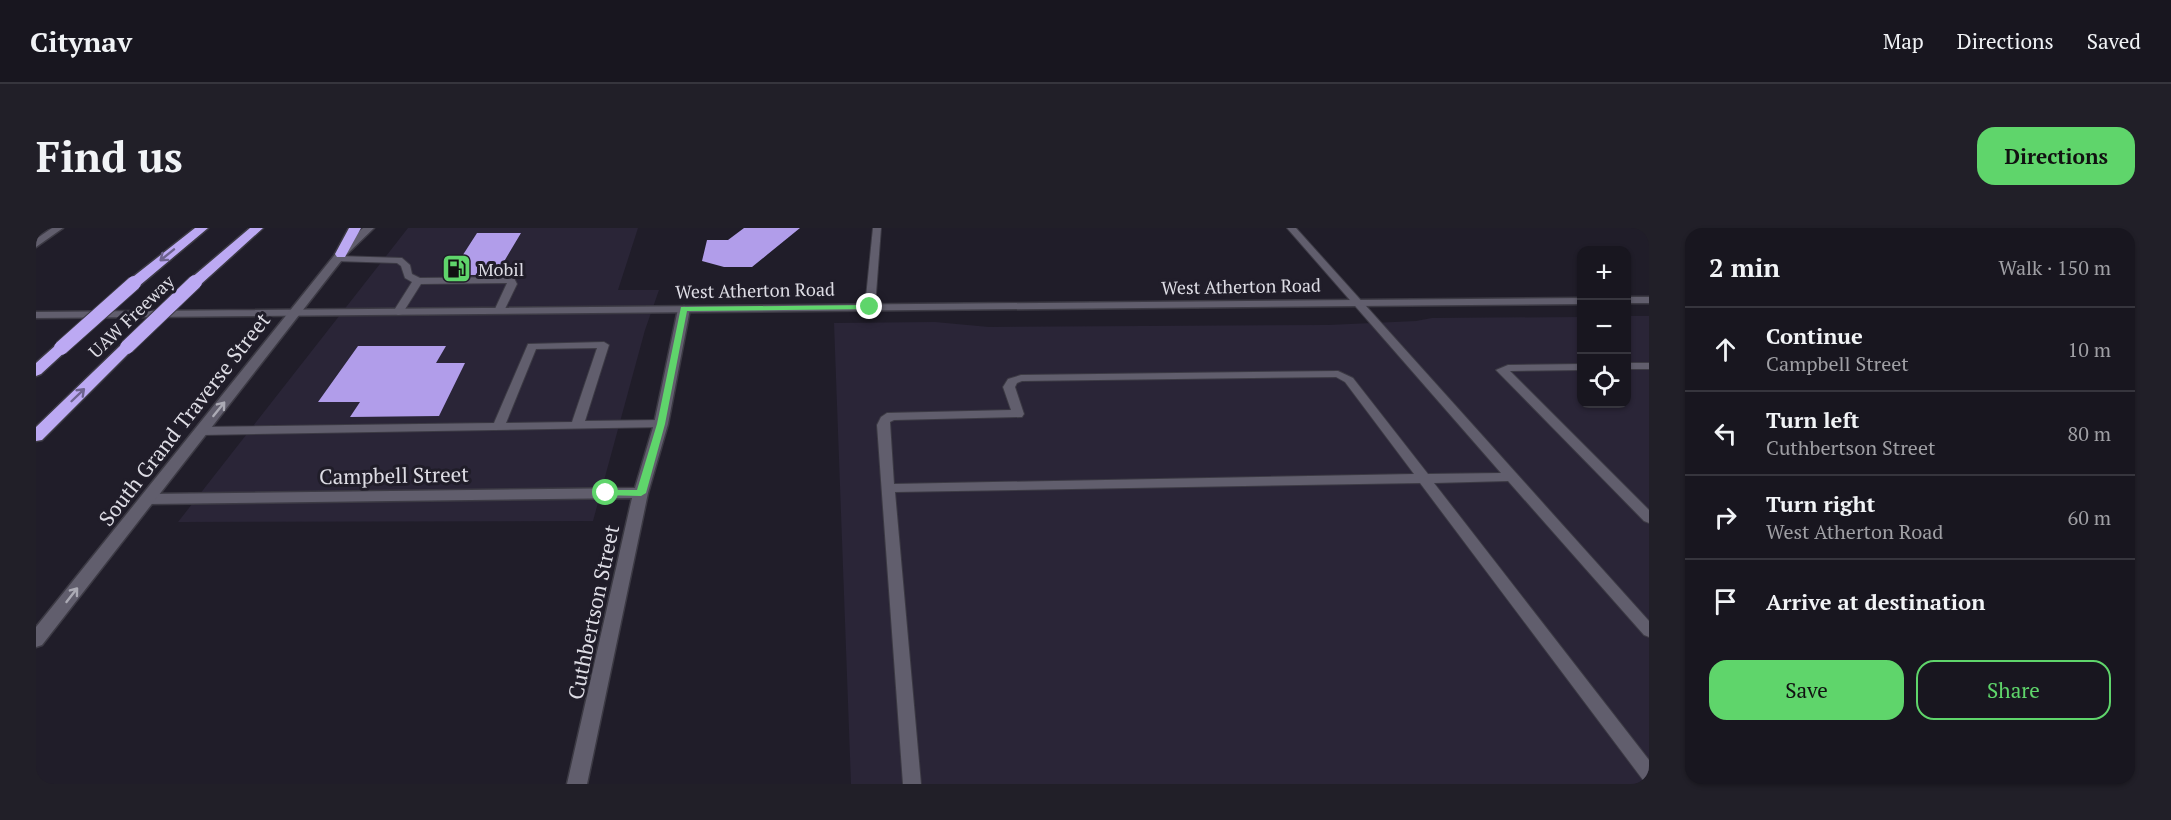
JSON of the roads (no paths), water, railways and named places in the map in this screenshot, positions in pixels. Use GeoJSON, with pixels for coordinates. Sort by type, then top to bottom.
{"type":"FeatureCollection","features":[{"type":"Feature","properties":{"kind":"highway","name":"UAW Freeway"},"geometry":{"type":"LineString","coordinates":[[36,370],[134,283],[202,228]]}},
{"type":"Feature","properties":{"kind":"highway","name":"UAW Freeway"},"geometry":{"type":"LineString","coordinates":[[36,436],[195,282],[256,228]]}},
{"type":"Feature","properties":{"kind":"highway"},"geometry":{"type":"LineString","coordinates":[[339,257],[355,228]]}},
{"type":"Feature","properties":{"kind":"street"},"geometry":{"type":"LineString","coordinates":[[36,244],[58,228]]}},
{"type":"Feature","properties":{"kind":"street","name":"South Grand Traverse Street"},"geometry":{"type":"LineString","coordinates":[[36,640],[42,626],[148,499],[339,257],[369,228]]}},
{"type":"Feature","properties":{"kind":"street"},"geometry":{"type":"LineString","coordinates":[[1631,300],[1649,300]]}},
{"type":"Feature","properties":{"kind":"street","name":"West Atherton Road"},"geometry":{"type":"LineString","coordinates":[[36,315],[1577,301]]}},
{"type":"Feature","properties":{"kind":"street","name":"Cuthbertson Street"},"geometry":{"type":"LineString","coordinates":[[577,784],[641,493],[661,424],[684,309]]}},
{"type":"Feature","properties":{"kind":"street","name":"Campbell Street"},"geometry":{"type":"LineString","coordinates":[[148,499],[641,493]]}},
{"type":"Feature","properties":{"kind":"lane"},"geometry":{"type":"LineString","coordinates":[[870,307],[877,228]]}},
{"type":"Feature","properties":{"kind":"lane"},"geometry":{"type":"LineString","coordinates":[[1291,228],[1649,631]]}},
{"type":"Feature","properties":{"kind":"lane"},"geometry":{"type":"LineString","coordinates":[[339,257],[399,260],[405,265],[408,276],[418,281],[511,280],[512,284],[499,311]]}},
{"type":"Feature","properties":{"kind":"lane"},"geometry":{"type":"LineString","coordinates":[[398,312],[418,281]]}},
{"type":"Feature","properties":{"kind":"lane"},"geometry":{"type":"LineString","coordinates":[[498,427],[532,346],[603,345],[577,426]]}},
{"type":"Feature","properties":{"kind":"lane"},"geometry":{"type":"LineString","coordinates":[[1631,366],[1649,366]]}},
{"type":"Feature","properties":{"kind":"lane"},"geometry":{"type":"LineString","coordinates":[[1577,367],[1502,370],[1649,518]]}},
{"type":"Feature","properties":{"kind":"lane"},"geometry":{"type":"LineString","coordinates":[[912,784],[883,425],[885,420],[891,416],[1018,414],[1009,387],[1012,381],[1021,378],[1338,374],[1349,380],[1649,774]]}},
{"type":"Feature","properties":{"kind":"lane"},"geometry":{"type":"LineString","coordinates":[[202,431],[661,424]]}},
{"type":"Feature","properties":{"kind":"lane"},"geometry":{"type":"LineString","coordinates":[[889,488],[1513,477]]}},
{"type":"Feature","properties":{"kind":"place","name":"Mobil"},"geometry":{"type":"Point","coordinates":[457,269]}}]}
